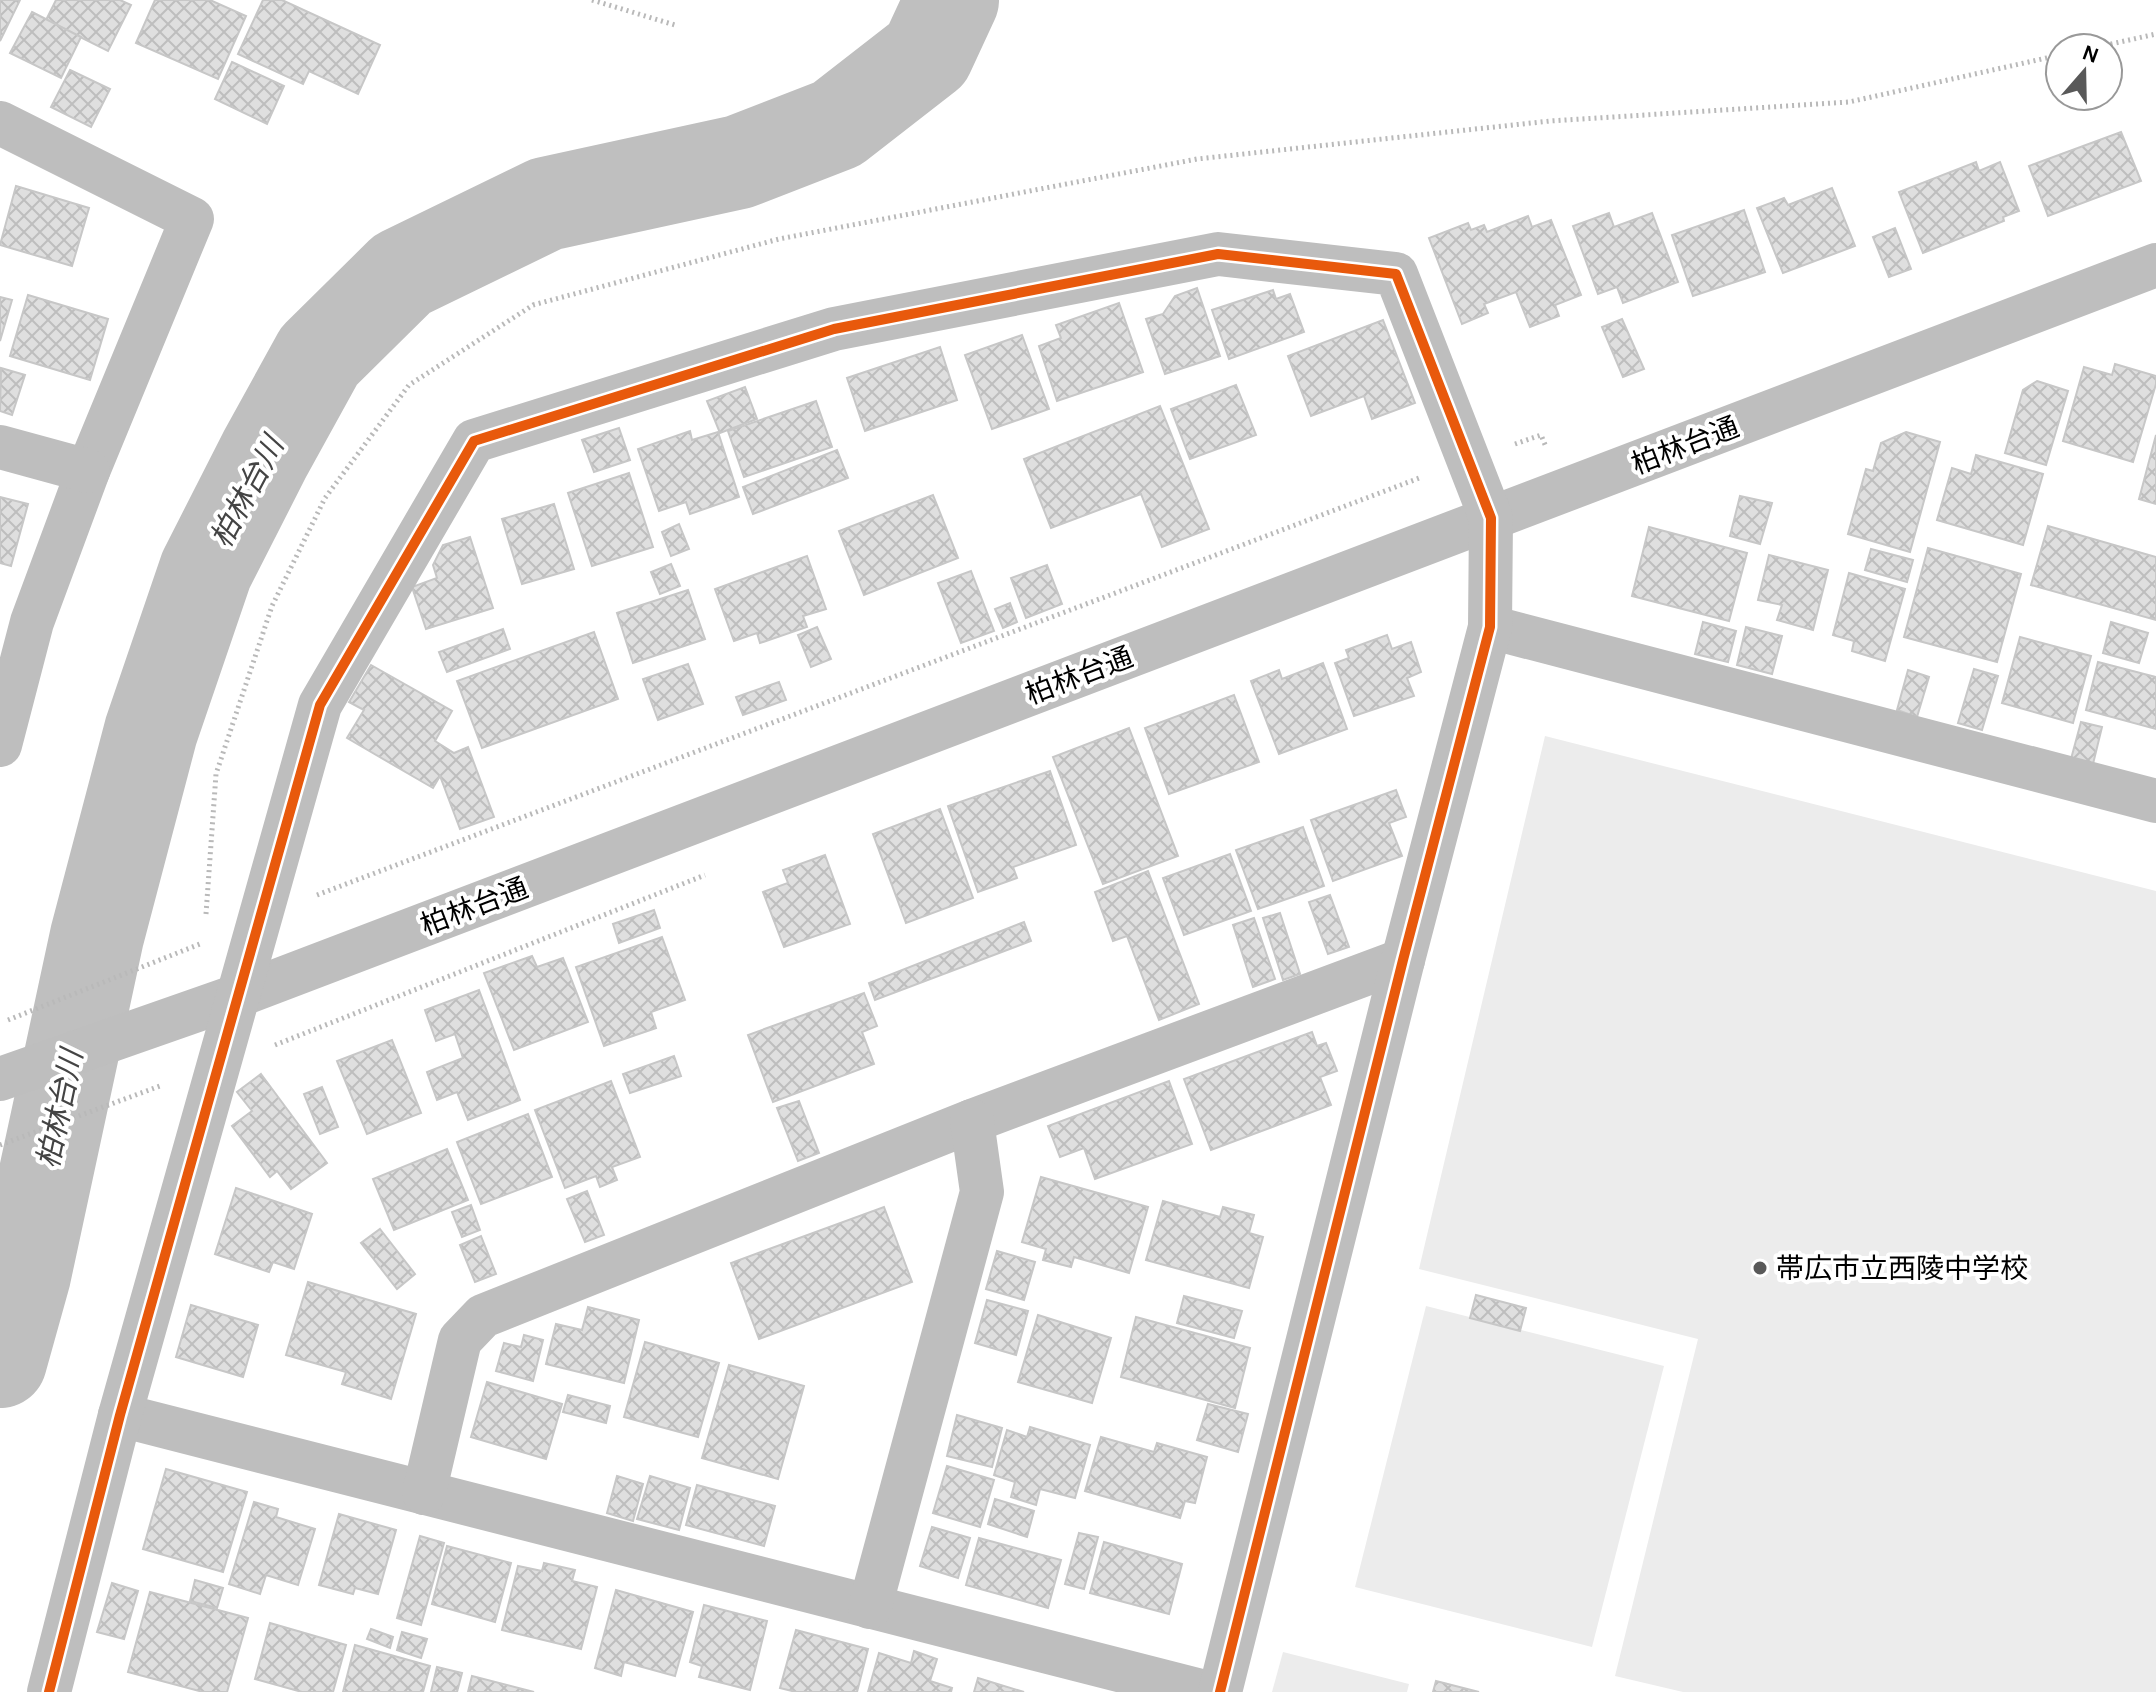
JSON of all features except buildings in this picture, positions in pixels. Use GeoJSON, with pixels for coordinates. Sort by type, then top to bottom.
{"type":"FeatureCollection","features":[{"type":"Feature","properties":{"kind":"street"},"geometry":{"type":"LineString","coordinates":[[0,123],[192,219],[88,471],[32,622],[0,745]]}},
{"type":"Feature","properties":{"kind":"street"},"geometry":{"type":"LineString","coordinates":[[49,1692],[120,1415],[320,705],[474,441],[834,329],[1218,254],[1396,274],[1491,518],[1490,627],[1403,960],[1220,1692]]}},
{"type":"Feature","properties":{"kind":"street","name":"柏林台通"},"geometry":{"type":"LineString","coordinates":[[0,1079],[155,1027],[2156,265]]}},
{"type":"Feature","properties":{"kind":"street"},"geometry":{"type":"LineString","coordinates":[[0,447],[88,471]]}},
{"type":"Feature","properties":{"kind":"street"},"geometry":{"type":"LineString","coordinates":[[1490,627],[2156,801]]}},
{"type":"Feature","properties":{"kind":"street"},"geometry":{"type":"LineString","coordinates":[[424,1493],[460,1340],[483,1316],[972,1121],[1403,960]]}},
{"type":"Feature","properties":{"kind":"street"},"geometry":{"type":"LineString","coordinates":[[870,1607],[982,1192],[972,1121]]}},
{"type":"Feature","properties":{"kind":"street"},"geometry":{"type":"LineString","coordinates":[[120,1415],[1205,1692]]}},
{"type":"Feature","properties":{"kind":"path"},"geometry":{"type":"LineString","coordinates":[[592,0],[675,25]]}},
{"type":"Feature","properties":{"kind":"path"},"geometry":{"type":"LineString","coordinates":[[2124,41],[2156,34]]}},
{"type":"Feature","properties":{"kind":"path"},"geometry":{"type":"LineString","coordinates":[[0,1023],[174,954]]}},
{"type":"Feature","properties":{"kind":"path"},"geometry":{"type":"LineString","coordinates":[[0,1145],[138,1093]]}},
{"type":"Feature","properties":{"kind":"shaded area","name":"帯広市立西陵中学校"},"geometry":{"type":"Polygon","coordinates":[[[1545,736],[2156,891],[2156,1692],[1683,1692],[1615,1676],[1698,1339],[1419,1269],[1545,736]]]}},
{"type":"Feature","properties":{"kind":"shaded area"},"geometry":{"type":"Polygon","coordinates":[[[1426,1306],[1664,1366],[1592,1647],[1355,1587],[1426,1306]]]}},
{"type":"Feature","properties":{"kind":"shaded area"},"geometry":{"type":"Polygon","coordinates":[[[1283,1652],[1409,1684],[1407,1692],[1272,1692],[1283,1652]]]}},
{"type":"Feature","properties":{"kind":"waterway","name":"柏林台川"},"geometry":{"type":"LineString","coordinates":[[0,1361],[24,1275],[97,936],[151,731],[206,570],[319,356],[402,274],[546,204],[739,162],[837,124],[927,54],[952,0]]}},
{"type":"Feature","properties":{"kind":"cycle path"},"geometry":{"type":"LineString","coordinates":[[49,1692],[120,1415],[320,705],[474,441],[834,329],[1218,254],[1396,274],[1491,518],[1490,627],[1403,960],[1220,1692]]}},
{"type":"Feature","properties":{"kind":"place","name":"帯広市立西陵中学校"},"geometry":{"type":"Point","coordinates":[1760,1268]}}]}
